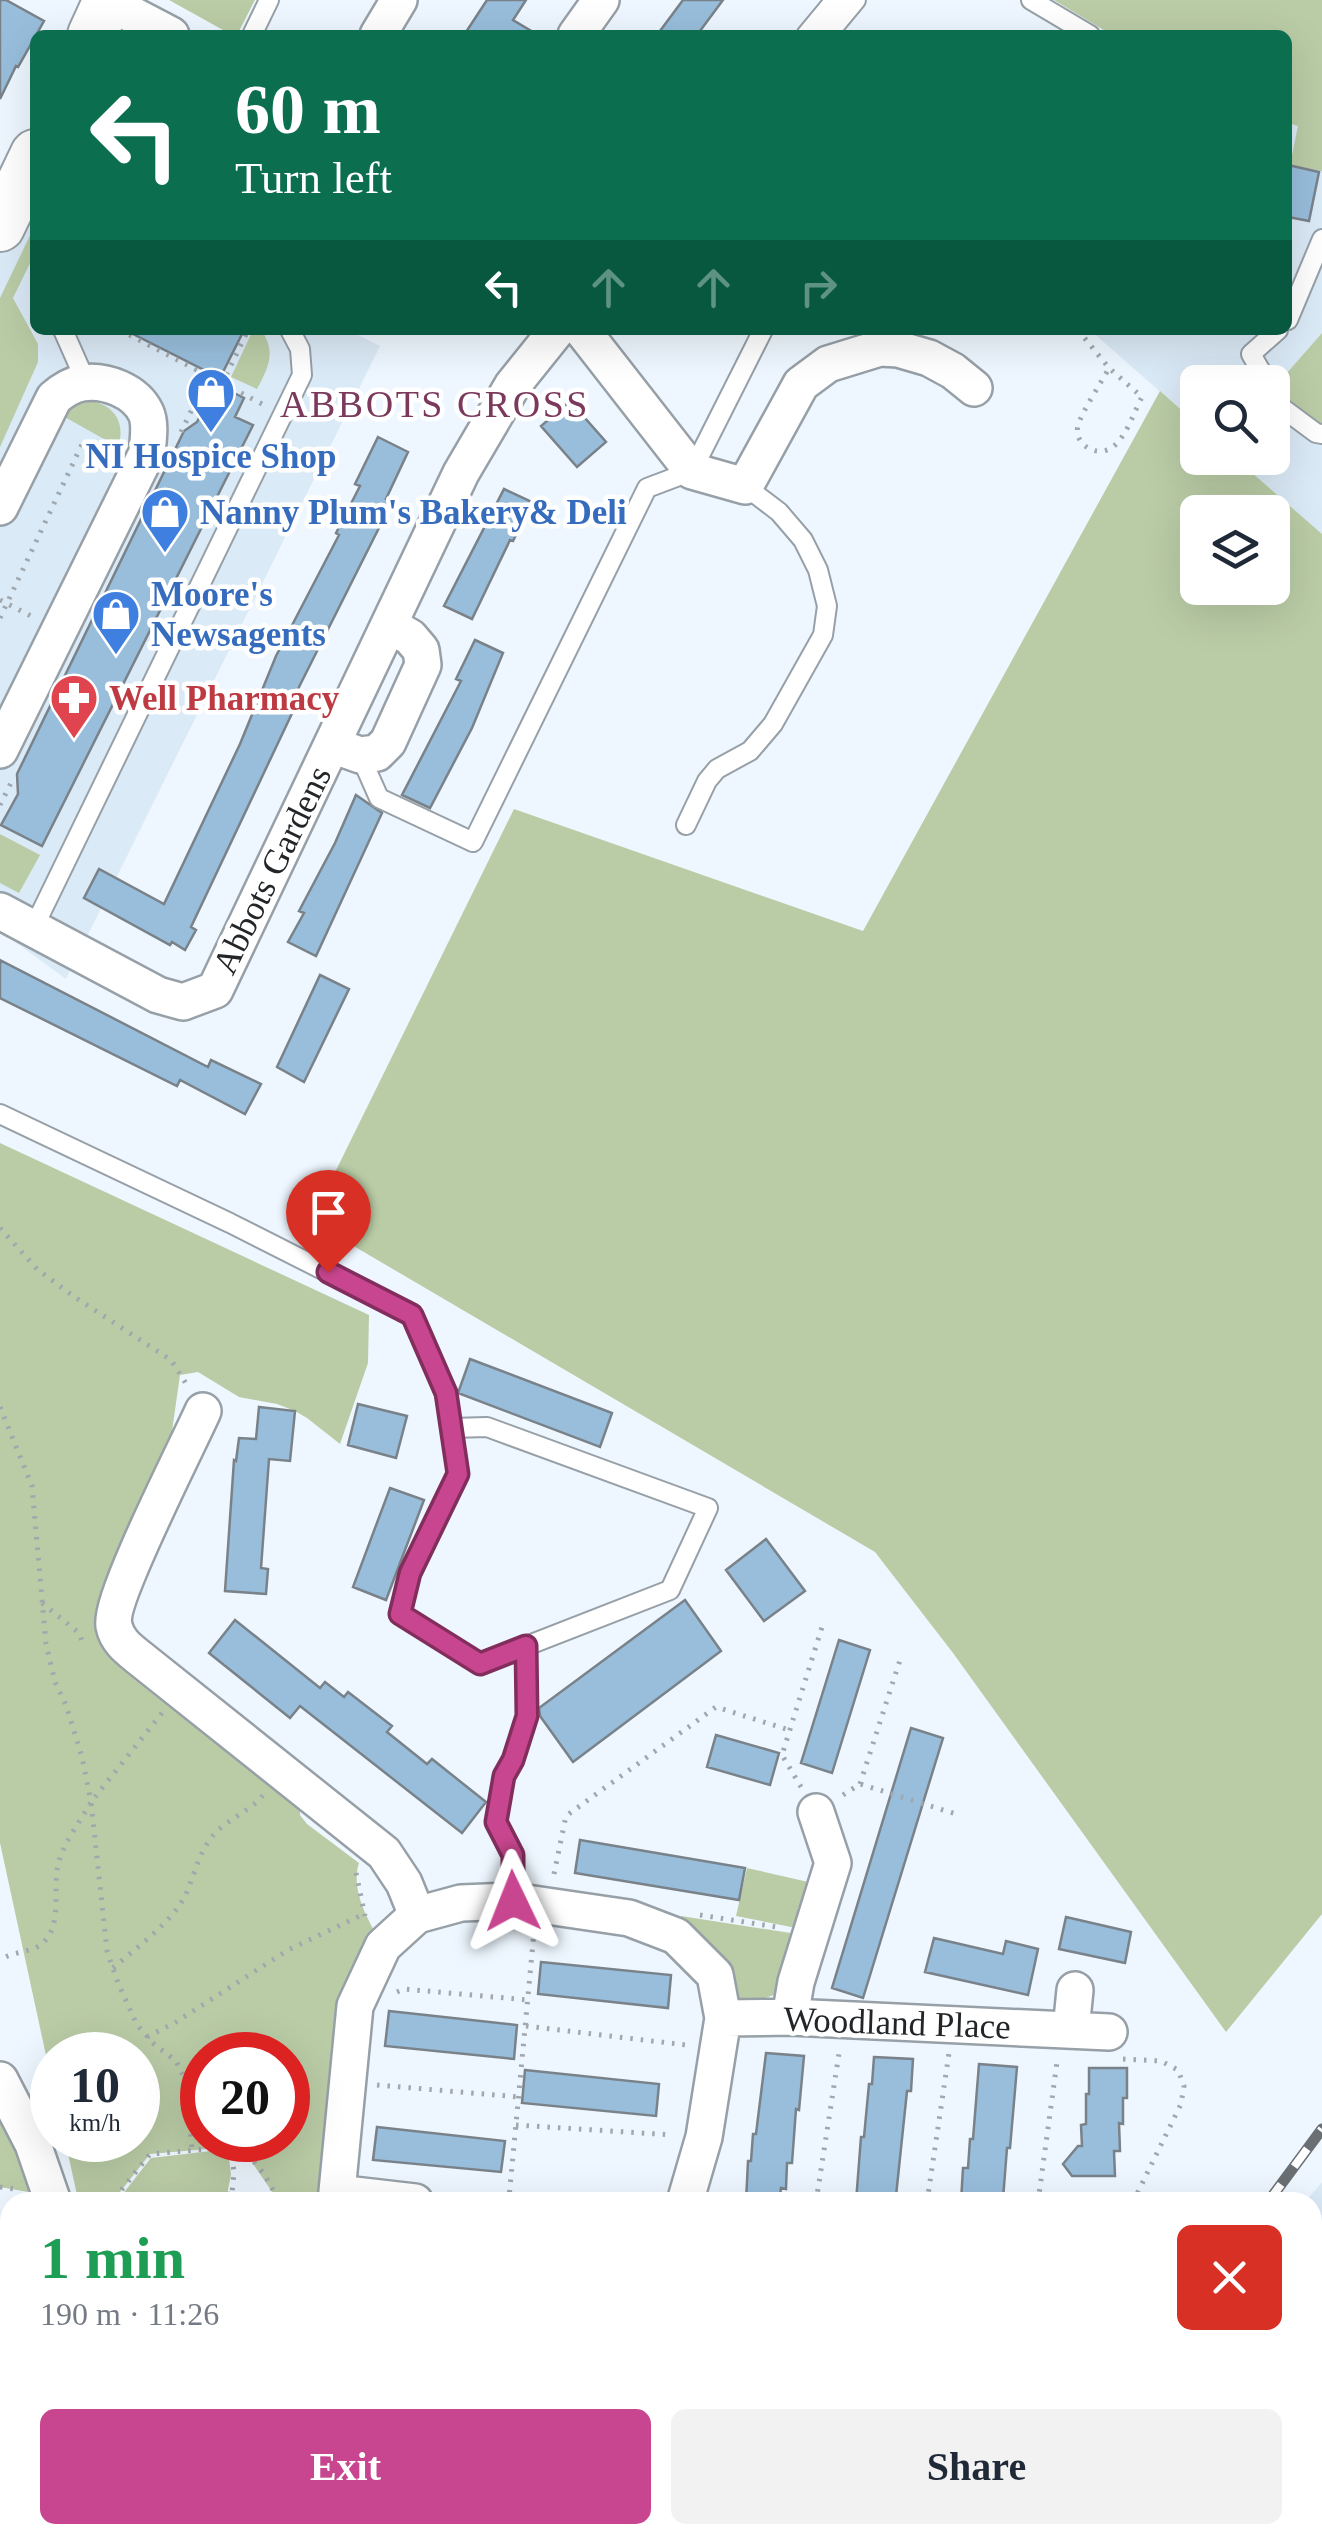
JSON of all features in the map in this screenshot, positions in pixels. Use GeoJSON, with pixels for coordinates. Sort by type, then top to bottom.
{"type":"FeatureCollection","features":[{"type":"Feature","properties":{"kind":"main road"},"geometry":{"type":"LineString","coordinates":[[0,227],[30,164]]}},
{"type":"Feature","properties":{"kind":"street"},"geometry":{"type":"LineString","coordinates":[[381,30],[399,0]]}},
{"type":"Feature","properties":{"kind":"street"},"geometry":{"type":"LineString","coordinates":[[580,30],[601,0]]}},
{"type":"Feature","properties":{"kind":"street"},"geometry":{"type":"LineString","coordinates":[[103,12],[156,30]]}},
{"type":"Feature","properties":{"kind":"street","name":"Abbots Gardens"},"geometry":{"type":"LineString","coordinates":[[0,911],[158,995],[183,1002],[215,990],[346,750],[389,626],[462,473],[512,386],[553,335]]}},
{"type":"Feature","properties":{"kind":"street"},"geometry":{"type":"LineString","coordinates":[[586,335],[692,472],[745,486],[801,384],[828,364],[880,348],[898,349],[929,358],[974,388]]}},
{"type":"Feature","properties":{"kind":"street"},"geometry":{"type":"LineString","coordinates":[[0,507],[54,398],[86,382],[118,387],[139,401],[148,417],[147,453],[0,750]]}},
{"type":"Feature","properties":{"kind":"street"},"geometry":{"type":"LineString","coordinates":[[346,750],[377,753],[388,742],[423,665],[421,650],[410,637],[389,626]]}},
{"type":"Feature","properties":{"kind":"street"},"geometry":{"type":"LineString","coordinates":[[203,1411],[121,1589],[113,1624],[121,1643],[374,1846],[395,1868],[418,1915]]}},
{"type":"Feature","properties":{"kind":"street"},"geometry":{"type":"LineString","coordinates":[[790,2017],[796,1982],[833,1863],[816,1812]]}},
{"type":"Feature","properties":{"kind":"street"},"geometry":{"type":"LineString","coordinates":[[329,2192],[348,2083],[355,2006],[382,1946],[418,1915],[461,1904],[532,1904],[629,1918],[676,1936],[715,1975],[721,2033],[704,2138],[688,2192]]}},
{"type":"Feature","properties":{"kind":"street"},"geometry":{"type":"LineString","coordinates":[[1064,2043],[1075,1990]]}},
{"type":"Feature","properties":{"kind":"street","name":"Woodland Place"},"geometry":{"type":"LineString","coordinates":[[721,2033],[790,2017],[953,2025],[1064,2043],[1109,2046]]}},
{"type":"Feature","properties":{"kind":"street"},"geometry":{"type":"LineString","coordinates":[[1,2084],[33,2144],[49,2192]]}},
{"type":"Feature","properties":{"kind":"lane"},"geometry":{"type":"LineString","coordinates":[[254,30],[269,0]]}},
{"type":"Feature","properties":{"kind":"lane"},"geometry":{"type":"LineString","coordinates":[[810,30],[836,0]]}},
{"type":"Feature","properties":{"kind":"lane"},"geometry":{"type":"LineString","coordinates":[[831,30],[856,0]]}},
{"type":"Feature","properties":{"kind":"lane"},"geometry":{"type":"LineString","coordinates":[[1031,0],[1082,30]]}},
{"type":"Feature","properties":{"kind":"lane"},"geometry":{"type":"LineString","coordinates":[[1292,310],[1322,238]]}},
{"type":"Feature","properties":{"kind":"lane"},"geometry":{"type":"LineString","coordinates":[[65,335],[86,382]]}},
{"type":"Feature","properties":{"kind":"lane"},"geometry":{"type":"LineString","coordinates":[[33,928],[302,375],[300,349],[293,335]]}},
{"type":"Feature","properties":{"kind":"lane"},"geometry":{"type":"LineString","coordinates":[[346,750],[379,798],[473,842],[647,488],[692,472],[760,335]]}},
{"type":"Feature","properties":{"kind":"lane"},"geometry":{"type":"LineString","coordinates":[[1257,365],[1251,354],[1272,335]]}},
{"type":"Feature","properties":{"kind":"lane"},"geometry":{"type":"LineString","coordinates":[[1290,414],[1322,434]]}},
{"type":"Feature","properties":{"kind":"lane"},"geometry":{"type":"LineString","coordinates":[[686,824],[717,769],[750,750],[774,724],[822,634],[827,606],[818,570],[802,540],[779,512],[745,486]]}},
{"type":"Feature","properties":{"kind":"lane"},"geometry":{"type":"LineString","coordinates":[[0,1114],[247,1231],[412,1315],[446,1393],[451,1428],[458,1474],[410,1573],[400,1614],[480,1664],[670,1590],[708,1508],[487,1426],[451,1428]]}},
{"type":"Feature","properties":{"kind":"lane"},"geometry":{"type":"LineString","coordinates":[[526,1646],[527,1716],[504,1776],[496,1822],[532,1904]]}},
{"type":"Feature","properties":{"kind":"path"},"geometry":{"type":"LineString","coordinates":[[129,335],[283,415]]}},
{"type":"Feature","properties":{"kind":"path"},"geometry":{"type":"LineString","coordinates":[[222,384],[246,335]]}},
{"type":"Feature","properties":{"kind":"path"},"geometry":{"type":"LineString","coordinates":[[1082,335],[1108,368],[1142,397],[1112,448],[1093,451],[1078,438],[1078,426],[1108,368]]}},
{"type":"Feature","properties":{"kind":"path"},"geometry":{"type":"LineString","coordinates":[[0,618],[84,440]]}},
{"type":"Feature","properties":{"kind":"path"},"geometry":{"type":"LineString","coordinates":[[0,1228],[38,1270],[171,1360],[203,1411]]}},
{"type":"Feature","properties":{"kind":"path"},"geometry":{"type":"LineString","coordinates":[[0,1407],[32,1486],[46,1644],[92,1802],[106,1951],[143,2032]]}},
{"type":"Feature","properties":{"kind":"path"},"geometry":{"type":"LineString","coordinates":[[822,1627],[782,1755],[816,1812],[860,1784],[901,1657]]}},
{"type":"Feature","properties":{"kind":"path"},"geometry":{"type":"LineString","coordinates":[[510,2192],[526,2026],[532,1904],[566,1816],[716,1707],[789,1730]]}},
{"type":"Feature","properties":{"kind":"path"},"geometry":{"type":"LineString","coordinates":[[0,1960],[7,1954],[38,1946],[51,1932],[62,1852],[92,1802],[164,1710]]}},
{"type":"Feature","properties":{"kind":"path"},"geometry":{"type":"LineString","coordinates":[[860,1784],[956,1814]]}},
{"type":"Feature","properties":{"kind":"path"},"geometry":{"type":"LineString","coordinates":[[113,1968],[152,1935],[183,1899],[208,1842],[224,1823],[260,1801]]}},
{"type":"Feature","properties":{"kind":"path"},"geometry":{"type":"LineString","coordinates":[[374,1846],[356,1873],[364,1914],[382,1946]]}},
{"type":"Feature","properties":{"kind":"path"},"geometry":{"type":"LineString","coordinates":[[629,1918],[683,1912],[811,1932]]}},
{"type":"Feature","properties":{"kind":"path"},"geometry":{"type":"LineString","coordinates":[[157,2032],[288,1950],[364,1914]]}},
{"type":"Feature","properties":{"kind":"path"},"geometry":{"type":"LineString","coordinates":[[355,2006],[372,2004],[404,1989],[528,2000]]}},
{"type":"Feature","properties":{"kind":"path"},"geometry":{"type":"LineString","coordinates":[[818,2192],[844,2020]]}},
{"type":"Feature","properties":{"kind":"path"},"geometry":{"type":"LineString","coordinates":[[928,2192],[953,2025]]}},
{"type":"Feature","properties":{"kind":"path"},"geometry":{"type":"LineString","coordinates":[[526,2026],[721,2033]]}},
{"type":"Feature","properties":{"kind":"path"},"geometry":{"type":"LineString","coordinates":[[1040,2192],[1064,2043]]}},
{"type":"Feature","properties":{"kind":"path"},"geometry":{"type":"LineString","coordinates":[[1109,2046],[1178,2070],[1184,2086],[1181,2104],[1138,2192]]}},
{"type":"Feature","properties":{"kind":"path"},"geometry":{"type":"LineString","coordinates":[[160,2048],[180,2069]]}},
{"type":"Feature","properties":{"kind":"path"},"geometry":{"type":"LineString","coordinates":[[348,2083],[519,2097]]}},
{"type":"Feature","properties":{"kind":"path"},"geometry":{"type":"LineString","coordinates":[[516,2125],[704,2138]]}},
{"type":"Feature","properties":{"kind":"path"},"geometry":{"type":"LineString","coordinates":[[120,2192],[150,2154],[180,2151]]}},
{"type":"Feature","properties":{"kind":"path"},"geometry":{"type":"LineString","coordinates":[[229,2192],[233,2162]]}},
{"type":"Feature","properties":{"kind":"path"},"geometry":{"type":"LineString","coordinates":[[254,2162],[274,2192]]}},
{"type":"Feature","properties":{"kind":"shaded area"},"geometry":{"type":"Polygon","coordinates":[[[1054,0],[1322,0],[1322,534],[1290,506],[1290,495],[1277,495],[1254,475],[1290,475],[1290,365],[1180,365],[1180,409],[1096,335],[1292,335],[1292,30],[1104,30],[1054,0]]]}},
{"type":"Feature","properties":{"kind":"shaded area","name":"ABBOTS CROSS"},"geometry":{"type":"Polygon","coordinates":[[[30,175],[30,335],[358,335],[380,346],[66,979],[0,931],[0,179],[30,175]]]}},
{"type":"Feature","properties":{"kind":"green space"},"geometry":{"type":"Polygon","coordinates":[[[169,0],[255,0],[240,30],[223,30],[169,0]]]}},
{"type":"Feature","properties":{"kind":"green space"},"geometry":{"type":"Polygon","coordinates":[[[1054,0],[1322,0],[1322,171],[1292,165],[1298,126],[1292,124],[1292,30],[1104,30],[1054,0]]]}},
{"type":"Feature","properties":{"kind":"green space"},"geometry":{"type":"Polygon","coordinates":[[[30,235],[30,263],[13,298],[38,344],[38,362],[0,447],[0,298],[30,235]]]}},
{"type":"Feature","properties":{"kind":"green space"},"geometry":{"type":"Polygon","coordinates":[[[1322,333],[1322,433],[1290,405],[1290,369],[1322,333]]]}},
{"type":"Feature","properties":{"kind":"green space"},"geometry":{"type":"Polygon","coordinates":[[[251,335],[264,335],[270,353],[257,389],[231,377],[251,335]]]}},
{"type":"Feature","properties":{"kind":"green space"},"geometry":{"type":"Polygon","coordinates":[[[1160,391],[1180,409],[1180,475],[1254,475],[1277,495],[1180,495],[1180,605],[1290,605],[1290,506],[1322,534],[1322,1914],[1226,2032],[953,1653],[875,1552],[311,1221],[514,809],[863,931],[1160,391]]]}},
{"type":"Feature","properties":{"kind":"green space"},"geometry":{"type":"Polygon","coordinates":[[[91,401],[106,407],[116,417],[121,431],[118,447],[63,416],[71,407],[91,401]]]}},
{"type":"Feature","properties":{"kind":"green space"},"geometry":{"type":"Polygon","coordinates":[[[0,834],[40,855],[19,893],[0,883],[0,834]]]}},
{"type":"Feature","properties":{"kind":"green space"},"geometry":{"type":"Polygon","coordinates":[[[0,1143],[369,1315],[368,1363],[340,1444],[295,1411],[239,1397],[198,1372],[180,1375],[170,1445],[103,1600],[300,1805],[300,1815],[307,1824],[359,1863],[359,1895],[383,1946],[330,2192],[272,2192],[252,2162],[310,2162],[310,2032],[180,2032],[180,2151],[160,2153],[160,2032],[41,2032],[0,1843],[0,1143]]]}},
{"type":"Feature","properties":{"kind":"green space"},"geometry":{"type":"Polygon","coordinates":[[[747,1868],[813,1883],[801,1929],[736,1916],[747,1868]]]}},
{"type":"Feature","properties":{"kind":"green space"},"geometry":{"type":"Polygon","coordinates":[[[681,1916],[797,1934],[777,1994],[751,2000],[736,1997],[681,1916]]]}},
{"type":"Feature","properties":{"kind":"green space"},"geometry":{"type":"Polygon","coordinates":[[[0,2122],[21,2155],[28,2192],[0,2187],[0,2122]]]}},
{"type":"Feature","properties":{"kind":"green space"},"geometry":{"type":"Polygon","coordinates":[[[180,2155],[180,2162],[230,2162],[227,2192],[124,2192],[148,2162],[160,2162],[160,2157],[180,2155]]]}},
{"type":"Feature","properties":{"kind":"green space"},"geometry":{"type":"Polygon","coordinates":[[[70,2162],[144,2162],[120,2192],[76,2192],[70,2162]]]}},
{"type":"Feature","properties":{"kind":"building"},"geometry":{"type":"Polygon","coordinates":[[[0,0],[6,0],[44,21],[39,30],[30,30],[30,46],[0,99],[0,0]]]}},
{"type":"Feature","properties":{"kind":"building"},"geometry":{"type":"Polygon","coordinates":[[[487,0],[526,0],[513,20],[530,30],[467,30],[487,0]]]}},
{"type":"Feature","properties":{"kind":"building"},"geometry":{"type":"Polygon","coordinates":[[[683,0],[723,0],[701,30],[661,30],[683,0]]]}},
{"type":"Feature","properties":{"kind":"building"},"geometry":{"type":"Polygon","coordinates":[[[1292,166],[1319,172],[1309,221],[1292,218],[1292,166]]]}},
{"type":"Feature","properties":{"kind":"building"},"geometry":{"type":"Polygon","coordinates":[[[135,335],[242,335],[220,378],[135,335]]]}},
{"type":"Feature","properties":{"kind":"building"},"geometry":{"type":"Polygon","coordinates":[[[216,384],[244,398],[235,417],[253,425],[42,846],[1,825],[18,794],[17,774],[184,431],[197,422],[216,384]]]}},
{"type":"Feature","properties":{"kind":"building"},"geometry":{"type":"Polygon","coordinates":[[[570,401],[606,442],[577,467],[541,426],[570,401]]]}},
{"type":"Feature","properties":{"kind":"building"},"geometry":{"type":"Polygon","coordinates":[[[378,437],[408,452],[386,499],[392,502],[300,685],[291,705],[295,707],[191,927],[196,930],[185,950],[172,942],[170,945],[84,898],[99,869],[164,904],[240,744],[276,656],[339,535],[336,533],[360,486],[355,484],[378,437]]]}},
{"type":"Feature","properties":{"kind":"building"},"geometry":{"type":"Polygon","coordinates":[[[504,489],[532,502],[472,619],[444,606],[504,489]]]}},
{"type":"Feature","properties":{"kind":"building"},"geometry":{"type":"Polygon","coordinates":[[[475,640],[503,653],[472,728],[430,808],[402,795],[461,681],[456,679],[475,640]]]}},
{"type":"Feature","properties":{"kind":"building"},"geometry":{"type":"Polygon","coordinates":[[[356,795],[382,813],[316,956],[288,942],[304,913],[299,911],[356,795]]]}},
{"type":"Feature","properties":{"kind":"building"},"geometry":{"type":"Polygon","coordinates":[[[0,960],[208,1067],[211,1060],[261,1084],[245,1114],[180,1080],[177,1086],[0,998],[0,960]]]}},
{"type":"Feature","properties":{"kind":"building"},"geometry":{"type":"Polygon","coordinates":[[[320,975],[349,989],[304,1082],[277,1067],[320,975]]]}},
{"type":"Feature","properties":{"kind":"building"},"geometry":{"type":"Polygon","coordinates":[[[470,1359],[612,1413],[600,1447],[458,1393],[470,1359]]]}},
{"type":"Feature","properties":{"kind":"building"},"geometry":{"type":"Polygon","coordinates":[[[358,1404],[407,1416],[396,1458],[348,1445],[358,1404]]]}},
{"type":"Feature","properties":{"kind":"building"},"geometry":{"type":"Polygon","coordinates":[[[259,1407],[295,1411],[290,1461],[269,1459],[261,1568],[268,1569],[266,1594],[225,1591],[234,1460],[239,1438],[256,1439],[259,1407]]]}},
{"type":"Feature","properties":{"kind":"building"},"geometry":{"type":"Polygon","coordinates":[[[390,1488],[424,1500],[386,1600],[353,1587],[390,1488]]]}},
{"type":"Feature","properties":{"kind":"building"},"geometry":{"type":"Polygon","coordinates":[[[766,1539],[805,1591],[764,1621],[726,1570],[766,1539]]]}},
{"type":"Feature","properties":{"kind":"building"},"geometry":{"type":"Polygon","coordinates":[[[685,1600],[721,1651],[573,1762],[540,1716],[539,1708],[685,1600]]]}},
{"type":"Feature","properties":{"kind":"building"},"geometry":{"type":"Polygon","coordinates":[[[235,1620],[320,1688],[325,1682],[344,1697],[348,1692],[392,1726],[387,1732],[427,1764],[432,1759],[486,1802],[462,1833],[300,1706],[290,1718],[209,1653],[235,1620]]]}},
{"type":"Feature","properties":{"kind":"building"},"geometry":{"type":"Polygon","coordinates":[[[839,1640],[870,1650],[832,1773],[801,1763],[839,1640]]]}},
{"type":"Feature","properties":{"kind":"building"},"geometry":{"type":"Polygon","coordinates":[[[911,1728],[943,1738],[863,1998],[832,1988],[911,1728]]]}},
{"type":"Feature","properties":{"kind":"building"},"geometry":{"type":"Polygon","coordinates":[[[716,1735],[779,1753],[770,1785],[707,1767],[716,1735]]]}},
{"type":"Feature","properties":{"kind":"building"},"geometry":{"type":"Polygon","coordinates":[[[580,1840],[745,1868],[739,1900],[575,1873],[580,1840]]]}},
{"type":"Feature","properties":{"kind":"building"},"geometry":{"type":"Polygon","coordinates":[[[1066,1917],[1131,1932],[1125,1963],[1059,1949],[1066,1917]]]}},
{"type":"Feature","properties":{"kind":"building"},"geometry":{"type":"Polygon","coordinates":[[[934,1938],[1003,1954],[1006,1941],[1038,1949],[1028,1995],[925,1972],[934,1938]]]}},
{"type":"Feature","properties":{"kind":"building"},"geometry":{"type":"Polygon","coordinates":[[[541,1962],[671,1975],[668,2008],[538,1994],[541,1962]]]}},
{"type":"Feature","properties":{"kind":"building"},"geometry":{"type":"Polygon","coordinates":[[[389,2011],[517,2025],[514,2059],[385,2046],[389,2011]]]}},
{"type":"Feature","properties":{"kind":"building"},"geometry":{"type":"Polygon","coordinates":[[[766,2053],[804,2056],[792,2163],[787,2163],[786,2189],[781,2188],[780,2192],[746,2192],[748,2161],[756,2134],[766,2053]]]}},
{"type":"Feature","properties":{"kind":"building"},"geometry":{"type":"Polygon","coordinates":[[[874,2057],[913,2059],[896,2192],[857,2192],[861,2137],[874,2057]]]}},
{"type":"Feature","properties":{"kind":"building"},"geometry":{"type":"Polygon","coordinates":[[[979,2064],[1017,2067],[1004,2192],[962,2192],[963,2168],[968,2168],[979,2064]]]}},
{"type":"Feature","properties":{"kind":"building"},"geometry":{"type":"Polygon","coordinates":[[[1089,2068],[1127,2068],[1127,2098],[1123,2098],[1123,2124],[1119,2123],[1120,2151],[1114,2151],[1115,2176],[1072,2176],[1063,2164],[1082,2146],[1089,2068]]]}},
{"type":"Feature","properties":{"kind":"building"},"geometry":{"type":"Polygon","coordinates":[[[525,2070],[659,2084],[656,2116],[522,2103],[525,2070]]]}},
{"type":"Feature","properties":{"kind":"building"},"geometry":{"type":"Polygon","coordinates":[[[377,2127],[505,2141],[501,2172],[373,2160],[377,2127]]]}},
{"type":"Feature","properties":{"kind":"railway"},"geometry":{"type":"LineString","coordinates":[[1275,2192],[1322,2129]]}},
{"type":"Feature","properties":{"kind":"place","name":"NI Hospice Shop"},"geometry":{"type":"Point","coordinates":[211,434]}},
{"type":"Feature","properties":{"kind":"place","name":"Nanny Plum's Bakery& Deli"},"geometry":{"type":"Point","coordinates":[165,554]}},
{"type":"Feature","properties":{"kind":"place","name":"Moore's Newsagents"},"geometry":{"type":"Point","coordinates":[116,656]}},
{"type":"Feature","properties":{"kind":"place","name":"Well Pharmacy"},"geometry":{"type":"Point","coordinates":[74,740]}},
{"type":"Feature","properties":{"kind":"district","name":"ABBOTS CROSS"},"geometry":{"type":"Point","coordinates":[435,404]}},
{"type":"Feature","properties":{"kind":"route"},"geometry":{"type":"LineString","coordinates":[[328,1272],[412,1315],[446,1393],[458,1474],[410,1573],[400,1614],[480,1664],[526,1646],[527,1716],[504,1776],[496,1822],[513,1855],[513,1901]]}}]}
